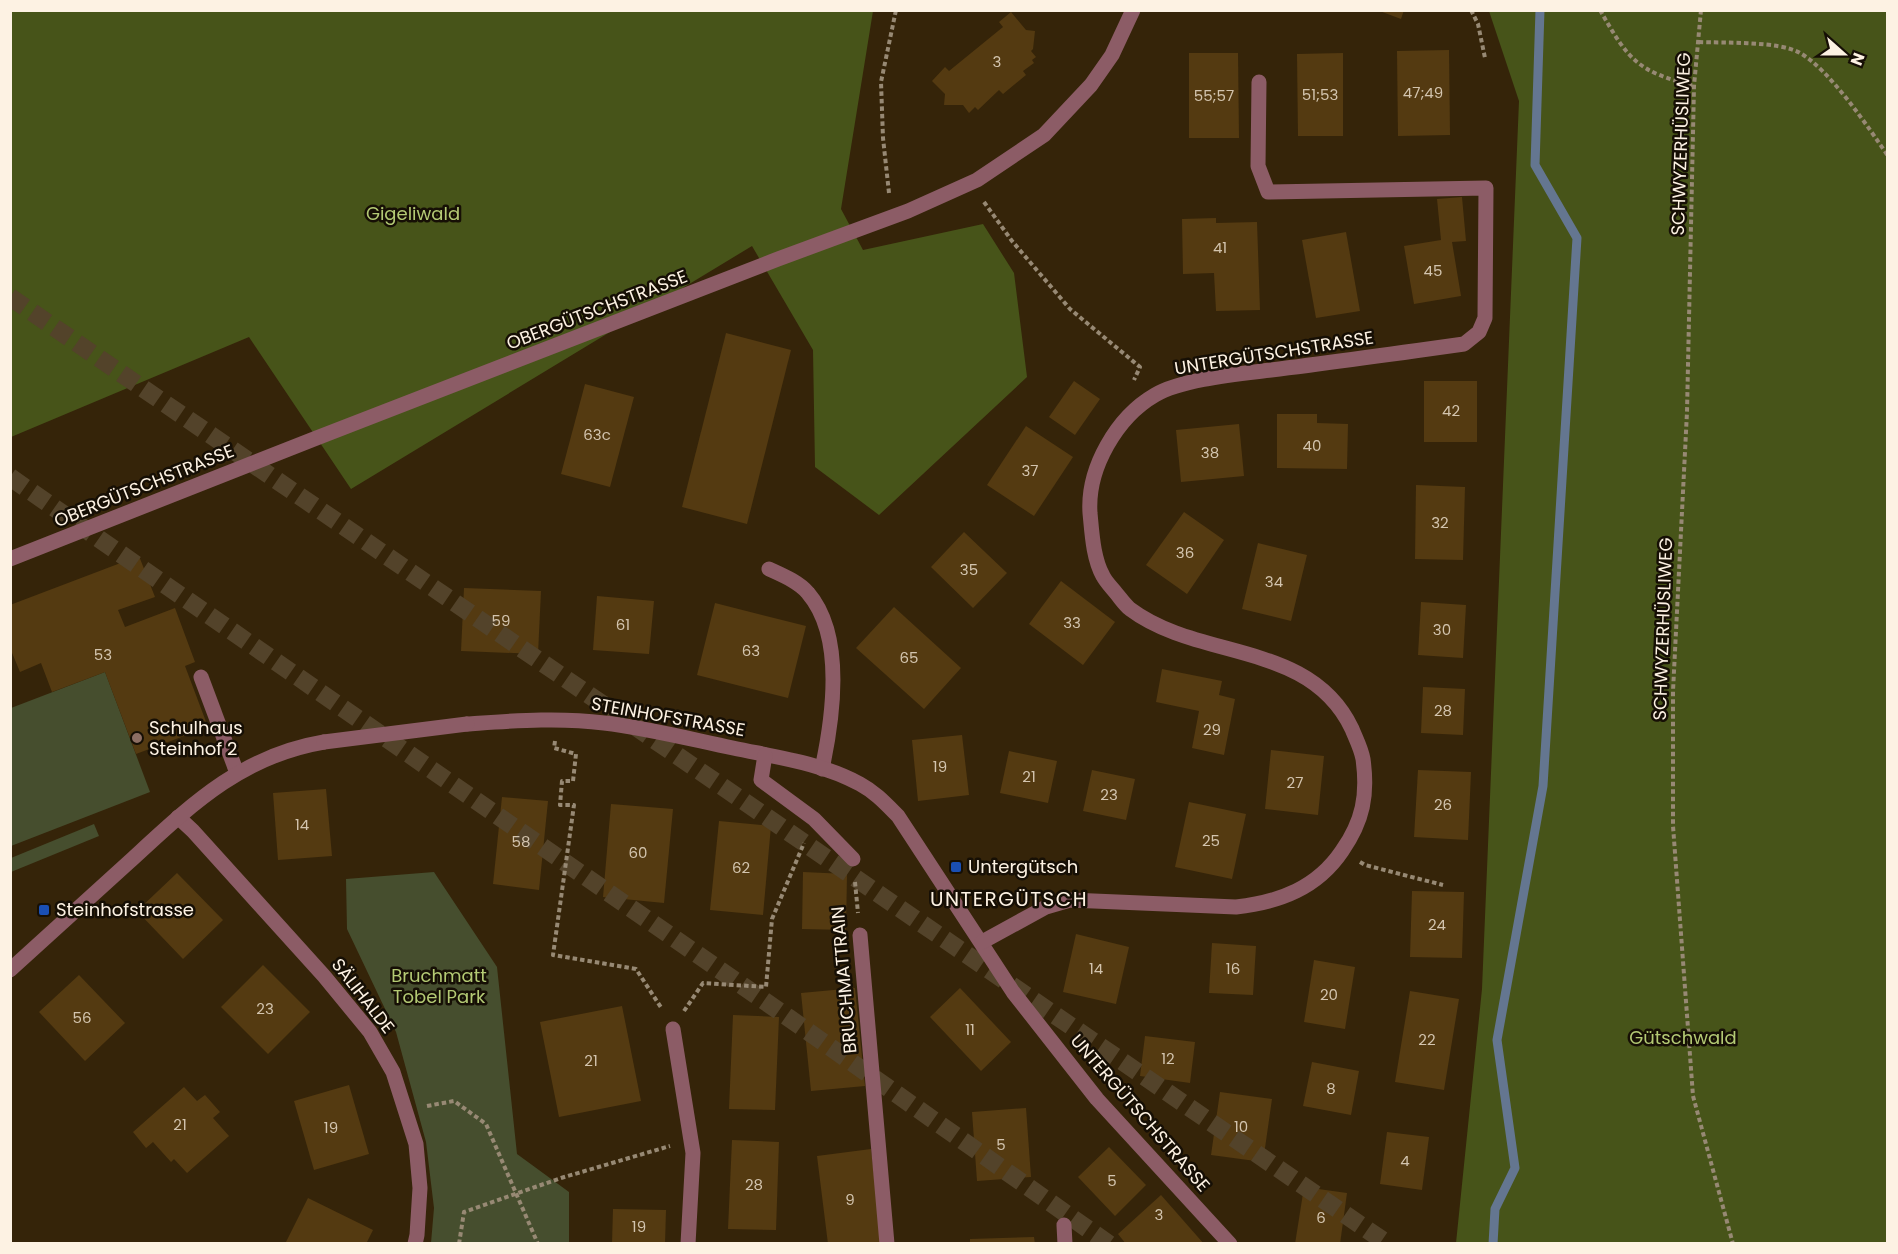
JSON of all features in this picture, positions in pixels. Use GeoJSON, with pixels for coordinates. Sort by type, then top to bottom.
{"type":"FeatureCollection","features":[{"type":"Feature","properties":{"kind":"street","name":"OBERGÜTSCHSTRASSE"},"geometry":{"type":"LineString","coordinates":[[10,559],[908,211],[977,180],[1044,135],[1091,85],[1112,55],[1133,10]]}},
{"type":"Feature","properties":{"kind":"street","name":"UNTERGÜTSCHSTRASSE"},"geometry":{"type":"LineString","coordinates":[[1230,1244],[1097,1099],[1013,992],[982,942],[1046,907],[1071,900],[1236,907],[1282,898],[1306,888],[1332,866],[1350,839],[1361,812],[1366,784],[1361,749],[1346,716],[1325,691],[1310,679],[1288,667],[1159,628],[1128,608],[1103,576],[1095,551],[1090,506],[1091,492],[1099,463],[1116,432],[1138,407],[1155,394],[1212,378],[1464,344],[1479,332],[1485,318],[1486,188],[1269,192],[1258,166],[1259,82]]}},
{"type":"Feature","properties":{"kind":"street"},"geometry":{"type":"LineString","coordinates":[[769,569],[808,592],[828,630],[832,670],[830,729],[822,769]]}},
{"type":"Feature","properties":{"kind":"street"},"geometry":{"type":"LineString","coordinates":[[201,677],[237,773]]}},
{"type":"Feature","properties":{"kind":"street","name":"STEINHOFSTRASSE"},"geometry":{"type":"LineString","coordinates":[[10,970],[178,817],[237,773],[299,746],[467,724],[519,720],[603,723],[642,729],[822,769],[861,784],[880,797],[898,816],[982,942]]}},
{"type":"Feature","properties":{"kind":"street"},"geometry":{"type":"LineString","coordinates":[[765,755],[761,780],[814,819],[853,859]]}},
{"type":"Feature","properties":{"kind":"street","name":"SÄLIHALDE"},"geometry":{"type":"LineString","coordinates":[[178,817],[324,976],[370,1032],[393,1072],[416,1144],[420,1188],[415,1244]]}},
{"type":"Feature","properties":{"kind":"street","name":"BRUCHMATTRAIN"},"geometry":{"type":"LineString","coordinates":[[860,935],[887,1244]]}},
{"type":"Feature","properties":{"kind":"street"},"geometry":{"type":"LineString","coordinates":[[673,1029],[693,1153],[688,1244]]}},
{"type":"Feature","properties":{"kind":"street"},"geometry":{"type":"LineString","coordinates":[[1064,1225],[1065,1244]]}},
{"type":"Feature","properties":{"kind":"path"},"geometry":{"type":"LineString","coordinates":[[890,200],[883,138],[881,82],[896,10]]}},
{"type":"Feature","properties":{"kind":"path"},"geometry":{"type":"LineString","coordinates":[[1471,10],[1478,24],[1485,58]]}},
{"type":"Feature","properties":{"kind":"path"},"geometry":{"type":"LineString","coordinates":[[1600,10],[1631,58],[1655,74],[1694,86]]}},
{"type":"Feature","properties":{"kind":"path","name":"SCHWYZERHÜSLIWEG"},"geometry":{"type":"LineString","coordinates":[[1701,10],[1694,86],[1687,412],[1673,691],[1672,826],[1693,1096],[1733,1244]]}},
{"type":"Feature","properties":{"kind":"path"},"geometry":{"type":"LineString","coordinates":[[1699,42],[1779,46],[1800,52],[1841,91],[1887,156]]}},
{"type":"Feature","properties":{"kind":"path"},"geometry":{"type":"LineString","coordinates":[[983,201],[1012,241],[1070,309],[1140,367],[1134,381],[1138,388]]}},
{"type":"Feature","properties":{"kind":"path"},"geometry":{"type":"LineString","coordinates":[[558,720],[554,748],[576,754],[573,782],[562,781],[560,805],[574,805],[553,955],[636,969],[647,983],[673,1029],[703,982],[766,987],[772,919],[793,869]]}},
{"type":"Feature","properties":{"kind":"path","name":"BRUCHMATTRAIN"},"geometry":{"type":"LineString","coordinates":[[853,859],[860,935]]}},
{"type":"Feature","properties":{"kind":"path"},"geometry":{"type":"LineString","coordinates":[[1365,865],[1443,885]]}},
{"type":"Feature","properties":{"kind":"path"},"geometry":{"type":"LineString","coordinates":[[425,1107],[454,1101],[486,1125],[538,1244]]}},
{"type":"Feature","properties":{"kind":"path"},"geometry":{"type":"LineString","coordinates":[[459,1244],[464,1212],[561,1178],[691,1140]]}},
{"type":"Feature","properties":{"kind":"green space","name":"Gigeliwald"},"geometry":{"type":"Polygon","coordinates":[[[11,11],[873,11],[841,209],[863,250],[983,224],[1014,273],[1027,377],[879,515],[815,467],[813,350],[752,246],[351,489],[249,337],[11,437],[11,11]]]}},
{"type":"Feature","properties":{"kind":"green space","name":"Gütschwald"},"geometry":{"type":"Polygon","coordinates":[[[1489,11],[1887,11],[1887,1243],[1456,1243],[1482,989],[1519,101],[1489,11]]]}},
{"type":"Feature","properties":{"kind":"green space"},"geometry":{"type":"Polygon","coordinates":[[[105,672],[150,792],[11,846],[11,708],[105,672]]]}},
{"type":"Feature","properties":{"kind":"green space"},"geometry":{"type":"Polygon","coordinates":[[[94,824],[99,836],[11,872],[11,858],[94,824]]]}},
{"type":"Feature","properties":{"kind":"green space","name":"Bruchmatt Tobel Park"},"geometry":{"type":"Polygon","coordinates":[[[434,872],[497,967],[517,1154],[569,1192],[569,1243],[431,1243],[434,1208],[426,1142],[396,1032],[347,929],[346,879],[434,872]]]}},
{"type":"Feature","properties":{"kind":"building"},"geometry":{"type":"Polygon","coordinates":[[[1377,10],[1404,10],[1401,19],[1377,10]]]}},
{"type":"Feature","properties":{"kind":"building"},"geometry":{"type":"Polygon","coordinates":[[[1011,12],[1026,30],[1035,31],[1031,51],[1036,57],[1032,60],[1034,63],[1023,71],[1026,75],[1003,94],[999,90],[978,110],[975,107],[969,113],[963,105],[944,105],[945,94],[932,81],[945,67],[949,71],[1003,27],[999,22],[1011,12]]]}},
{"type":"Feature","properties":{"kind":"building"},"geometry":{"type":"Polygon","coordinates":[[[1449,50],[1450,135],[1398,136],[1397,51],[1449,50]]]}},
{"type":"Feature","properties":{"kind":"building"},"geometry":{"type":"Polygon","coordinates":[[[1189,53],[1238,53],[1239,138],[1189,138],[1189,53]]]}},
{"type":"Feature","properties":{"kind":"building"},"geometry":{"type":"Polygon","coordinates":[[[1343,53],[1343,136],[1298,136],[1297,54],[1343,53]]]}},
{"type":"Feature","properties":{"kind":"building"},"geometry":{"type":"Polygon","coordinates":[[[1462,197],[1466,241],[1452,242],[1461,296],[1414,304],[1404,246],[1441,240],[1437,199],[1462,197]]]}},
{"type":"Feature","properties":{"kind":"building"},"geometry":{"type":"Polygon","coordinates":[[[1216,218],[1216,223],[1257,222],[1260,310],[1216,311],[1214,273],[1183,274],[1182,219],[1216,218]]]}},
{"type":"Feature","properties":{"kind":"building"},"geometry":{"type":"Polygon","coordinates":[[[1346,232],[1360,311],[1316,318],[1302,240],[1346,232]]]}},
{"type":"Feature","properties":{"kind":"building"},"geometry":{"type":"Polygon","coordinates":[[[726,333],[791,350],[747,524],[682,507],[726,333]]]}},
{"type":"Feature","properties":{"kind":"building"},"geometry":{"type":"Polygon","coordinates":[[[1074,381],[1100,399],[1075,435],[1049,417],[1074,381]]]}},
{"type":"Feature","properties":{"kind":"building"},"geometry":{"type":"Polygon","coordinates":[[[1424,381],[1477,381],[1477,442],[1424,442],[1424,381]]]}},
{"type":"Feature","properties":{"kind":"building"},"geometry":{"type":"Polygon","coordinates":[[[585,384],[634,397],[610,487],[561,474],[585,384]]]}},
{"type":"Feature","properties":{"kind":"building"},"geometry":{"type":"Polygon","coordinates":[[[1277,414],[1317,414],[1317,423],[1348,424],[1347,469],[1277,468],[1277,414]]]}},
{"type":"Feature","properties":{"kind":"building"},"geometry":{"type":"Polygon","coordinates":[[[1239,424],[1244,476],[1181,482],[1176,430],[1239,424]]]}},
{"type":"Feature","properties":{"kind":"building"},"geometry":{"type":"Polygon","coordinates":[[[1026,426],[1073,457],[1034,516],[987,485],[1026,426]]]}},
{"type":"Feature","properties":{"kind":"building"},"geometry":{"type":"Polygon","coordinates":[[[1416,485],[1465,487],[1463,560],[1415,559],[1416,485]]]}},
{"type":"Feature","properties":{"kind":"building"},"geometry":{"type":"Polygon","coordinates":[[[1184,512],[1224,540],[1187,594],[1146,565],[1184,512]]]}},
{"type":"Feature","properties":{"kind":"building"},"geometry":{"type":"Polygon","coordinates":[[[964,532],[1007,573],[973,608],[931,567],[964,532]]]}},
{"type":"Feature","properties":{"kind":"building"},"geometry":{"type":"Polygon","coordinates":[[[1258,543],[1307,555],[1291,621],[1242,609],[1258,543]]]}},
{"type":"Feature","properties":{"kind":"building"},"geometry":{"type":"Polygon","coordinates":[[[139,556],[155,597],[118,610],[125,627],[175,608],[195,662],[185,666],[208,727],[136,754],[105,672],[52,692],[41,663],[20,672],[10,648],[10,605],[139,556]]]}},
{"type":"Feature","properties":{"kind":"building"},"geometry":{"type":"Polygon","coordinates":[[[1061,581],[1115,622],[1083,665],[1029,624],[1061,581]]]}},
{"type":"Feature","properties":{"kind":"building"},"geometry":{"type":"Polygon","coordinates":[[[464,588],[541,591],[538,654],[461,651],[464,588]]]}},
{"type":"Feature","properties":{"kind":"building"},"geometry":{"type":"Polygon","coordinates":[[[597,596],[654,601],[649,654],[593,650],[597,596]]]}},
{"type":"Feature","properties":{"kind":"building"},"geometry":{"type":"Polygon","coordinates":[[[1421,602],[1466,605],[1463,658],[1418,655],[1421,602]]]}},
{"type":"Feature","properties":{"kind":"building"},"geometry":{"type":"Polygon","coordinates":[[[715,603],[806,626],[788,698],[697,675],[715,603]]]}},
{"type":"Feature","properties":{"kind":"building"},"geometry":{"type":"Polygon","coordinates":[[[894,607],[961,668],[924,709],[856,648],[894,607]]]}},
{"type":"Feature","properties":{"kind":"building"},"geometry":{"type":"Polygon","coordinates":[[[1162,669],[1222,681],[1219,695],[1235,699],[1224,755],[1192,748],[1199,711],[1156,702],[1162,669]]]}},
{"type":"Feature","properties":{"kind":"building"},"geometry":{"type":"Polygon","coordinates":[[[1423,687],[1465,689],[1463,735],[1421,733],[1423,687]]]}},
{"type":"Feature","properties":{"kind":"building"},"geometry":{"type":"Polygon","coordinates":[[[962,735],[969,795],[918,801],[912,740],[962,735]]]}},
{"type":"Feature","properties":{"kind":"building"},"geometry":{"type":"Polygon","coordinates":[[[1271,750],[1324,756],[1318,815],[1265,809],[1271,750]]]}},
{"type":"Feature","properties":{"kind":"building"},"geometry":{"type":"Polygon","coordinates":[[[1009,751],[1057,761],[1048,803],[1000,793],[1009,751]]]}},
{"type":"Feature","properties":{"kind":"building"},"geometry":{"type":"Polygon","coordinates":[[[1092,770],[1135,779],[1126,820],[1083,811],[1092,770]]]}},
{"type":"Feature","properties":{"kind":"building"},"geometry":{"type":"Polygon","coordinates":[[[1418,770],[1471,772],[1468,840],[1414,837],[1418,770]]]}},
{"type":"Feature","properties":{"kind":"building"},"geometry":{"type":"Polygon","coordinates":[[[326,789],[332,856],[278,860],[273,793],[326,789]]]}},
{"type":"Feature","properties":{"kind":"building"},"geometry":{"type":"Polygon","coordinates":[[[502,797],[548,801],[539,890],[493,884],[502,797]]]}},
{"type":"Feature","properties":{"kind":"building"},"geometry":{"type":"Polygon","coordinates":[[[1189,802],[1246,814],[1232,879],[1175,867],[1189,802]]]}},
{"type":"Feature","properties":{"kind":"building"},"geometry":{"type":"Polygon","coordinates":[[[611,804],[673,809],[664,903],[603,897],[611,804]]]}},
{"type":"Feature","properties":{"kind":"building"},"geometry":{"type":"Polygon","coordinates":[[[719,821],[771,826],[763,915],[710,910],[719,821]]]}},
{"type":"Feature","properties":{"kind":"building"},"geometry":{"type":"Polygon","coordinates":[[[803,872],[847,874],[846,930],[802,929],[803,872]]]}},
{"type":"Feature","properties":{"kind":"building"},"geometry":{"type":"Polygon","coordinates":[[[177,873],[223,920],[183,959],[137,911],[177,873]]]}},
{"type":"Feature","properties":{"kind":"building"},"geometry":{"type":"Polygon","coordinates":[[[1412,891],[1464,892],[1462,958],[1410,957],[1412,891]]]}},
{"type":"Feature","properties":{"kind":"building"},"geometry":{"type":"Polygon","coordinates":[[[1076,934],[1129,947],[1116,1004],[1063,992],[1076,934]]]}},
{"type":"Feature","properties":{"kind":"building"},"geometry":{"type":"Polygon","coordinates":[[[1212,943],[1256,946],[1253,995],[1209,993],[1212,943]]]}},
{"type":"Feature","properties":{"kind":"building"},"geometry":{"type":"Polygon","coordinates":[[[1314,960],[1355,967],[1345,1029],[1304,1022],[1314,960]]]}},
{"type":"Feature","properties":{"kind":"building"},"geometry":{"type":"Polygon","coordinates":[[[263,965],[310,1012],[268,1054],[221,1007],[263,965]]]}},
{"type":"Feature","properties":{"kind":"building"},"geometry":{"type":"Polygon","coordinates":[[[79,975],[125,1023],[85,1061],[39,1012],[79,975]]]}},
{"type":"Feature","properties":{"kind":"building"},"geometry":{"type":"Polygon","coordinates":[[[855,988],[865,1086],[811,1091],[801,993],[855,988]]]}},
{"type":"Feature","properties":{"kind":"building"},"geometry":{"type":"Polygon","coordinates":[[[960,988],[1011,1042],[981,1071],[930,1017],[960,988]]]}},
{"type":"Feature","properties":{"kind":"building"},"geometry":{"type":"Polygon","coordinates":[[[1410,991],[1459,999],[1444,1090],[1395,1082],[1410,991]]]}},
{"type":"Feature","properties":{"kind":"building"},"geometry":{"type":"Polygon","coordinates":[[[622,1006],[641,1101],[559,1117],[540,1022],[622,1006]]]}},
{"type":"Feature","properties":{"kind":"building"},"geometry":{"type":"Polygon","coordinates":[[[733,1015],[779,1017],[775,1110],[729,1109],[733,1015]]]}},
{"type":"Feature","properties":{"kind":"building"},"geometry":{"type":"Polygon","coordinates":[[[1145,1036],[1195,1042],[1190,1083],[1140,1076],[1145,1036]]]}},
{"type":"Feature","properties":{"kind":"building"},"geometry":{"type":"Polygon","coordinates":[[[1312,1062],[1359,1071],[1351,1115],[1303,1106],[1312,1062]]]}},
{"type":"Feature","properties":{"kind":"building"},"geometry":{"type":"Polygon","coordinates":[[[349,1085],[369,1154],[314,1170],[294,1101],[349,1085]]]}},
{"type":"Feature","properties":{"kind":"building"},"geometry":{"type":"Polygon","coordinates":[[[184,1087],[197,1101],[205,1095],[220,1112],[213,1118],[229,1136],[187,1173],[174,1159],[171,1162],[153,1142],[146,1148],[133,1132],[184,1087]]]}},
{"type":"Feature","properties":{"kind":"building"},"geometry":{"type":"Polygon","coordinates":[[[1220,1092],[1272,1099],[1263,1162],[1211,1155],[1220,1092]]]}},
{"type":"Feature","properties":{"kind":"building"},"geometry":{"type":"Polygon","coordinates":[[[1026,1108],[1031,1177],[977,1181],[972,1112],[1026,1108]]]}},
{"type":"Feature","properties":{"kind":"building"},"geometry":{"type":"Polygon","coordinates":[[[1387,1132],[1429,1137],[1422,1190],[1380,1184],[1387,1132]]]}},
{"type":"Feature","properties":{"kind":"building"},"geometry":{"type":"Polygon","coordinates":[[[732,1140],[779,1142],[776,1230],[728,1229],[732,1140]]]}},
{"type":"Feature","properties":{"kind":"building"},"geometry":{"type":"Polygon","coordinates":[[[1109,1147],[1146,1185],[1115,1216],[1078,1177],[1109,1147]]]}},
{"type":"Feature","properties":{"kind":"building"},"geometry":{"type":"Polygon","coordinates":[[[871,1149],[882,1244],[828,1244],[817,1156],[871,1149]]]}},
{"type":"Feature","properties":{"kind":"building"},"geometry":{"type":"Polygon","coordinates":[[[1304,1187],[1347,1193],[1340,1244],[1295,1244],[1304,1187]]]}},
{"type":"Feature","properties":{"kind":"building"},"geometry":{"type":"Polygon","coordinates":[[[1161,1195],[1204,1244],[1126,1244],[1118,1234],[1161,1195]]]}},
{"type":"Feature","properties":{"kind":"building"},"geometry":{"type":"Polygon","coordinates":[[[308,1198],[373,1230],[366,1244],[285,1244],[308,1198]]]}},
{"type":"Feature","properties":{"kind":"building"},"geometry":{"type":"Polygon","coordinates":[[[613,1209],[666,1210],[665,1244],[612,1244],[613,1209]]]}},
{"type":"Feature","properties":{"kind":"building"},"geometry":{"type":"Polygon","coordinates":[[[1034,1237],[1035,1244],[970,1244],[970,1239],[1034,1237]]]}},
{"type":"Feature","properties":{"kind":"waterway"},"geometry":{"type":"LineString","coordinates":[[1493,1244],[1495,1209],[1515,1168],[1497,1040],[1543,786],[1577,238],[1535,165],[1540,10]]}},
{"type":"Feature","properties":{"kind":"tunnel"},"geometry":{"type":"LineString","coordinates":[[10,297],[1388,1244]]}},
{"type":"Feature","properties":{"kind":"tunnel"},"geometry":{"type":"LineString","coordinates":[[10,477],[789,1018],[1109,1244]]}},
{"type":"Feature","properties":{"kind":"place","name":"Schulhaus Steinhof 2"},"geometry":{"type":"Point","coordinates":[137,738]}},
{"type":"Feature","properties":{"kind":"place","name":"Untergütsch"},"geometry":{"type":"Point","coordinates":[956,867]}},
{"type":"Feature","properties":{"kind":"place","name":"Steinhofstrasse"},"geometry":{"type":"Point","coordinates":[44,910]}},
{"type":"Feature","properties":{"kind":"district","name":"UNTERGÜTSCH"},"geometry":{"type":"Point","coordinates":[1009,899]}}]}
